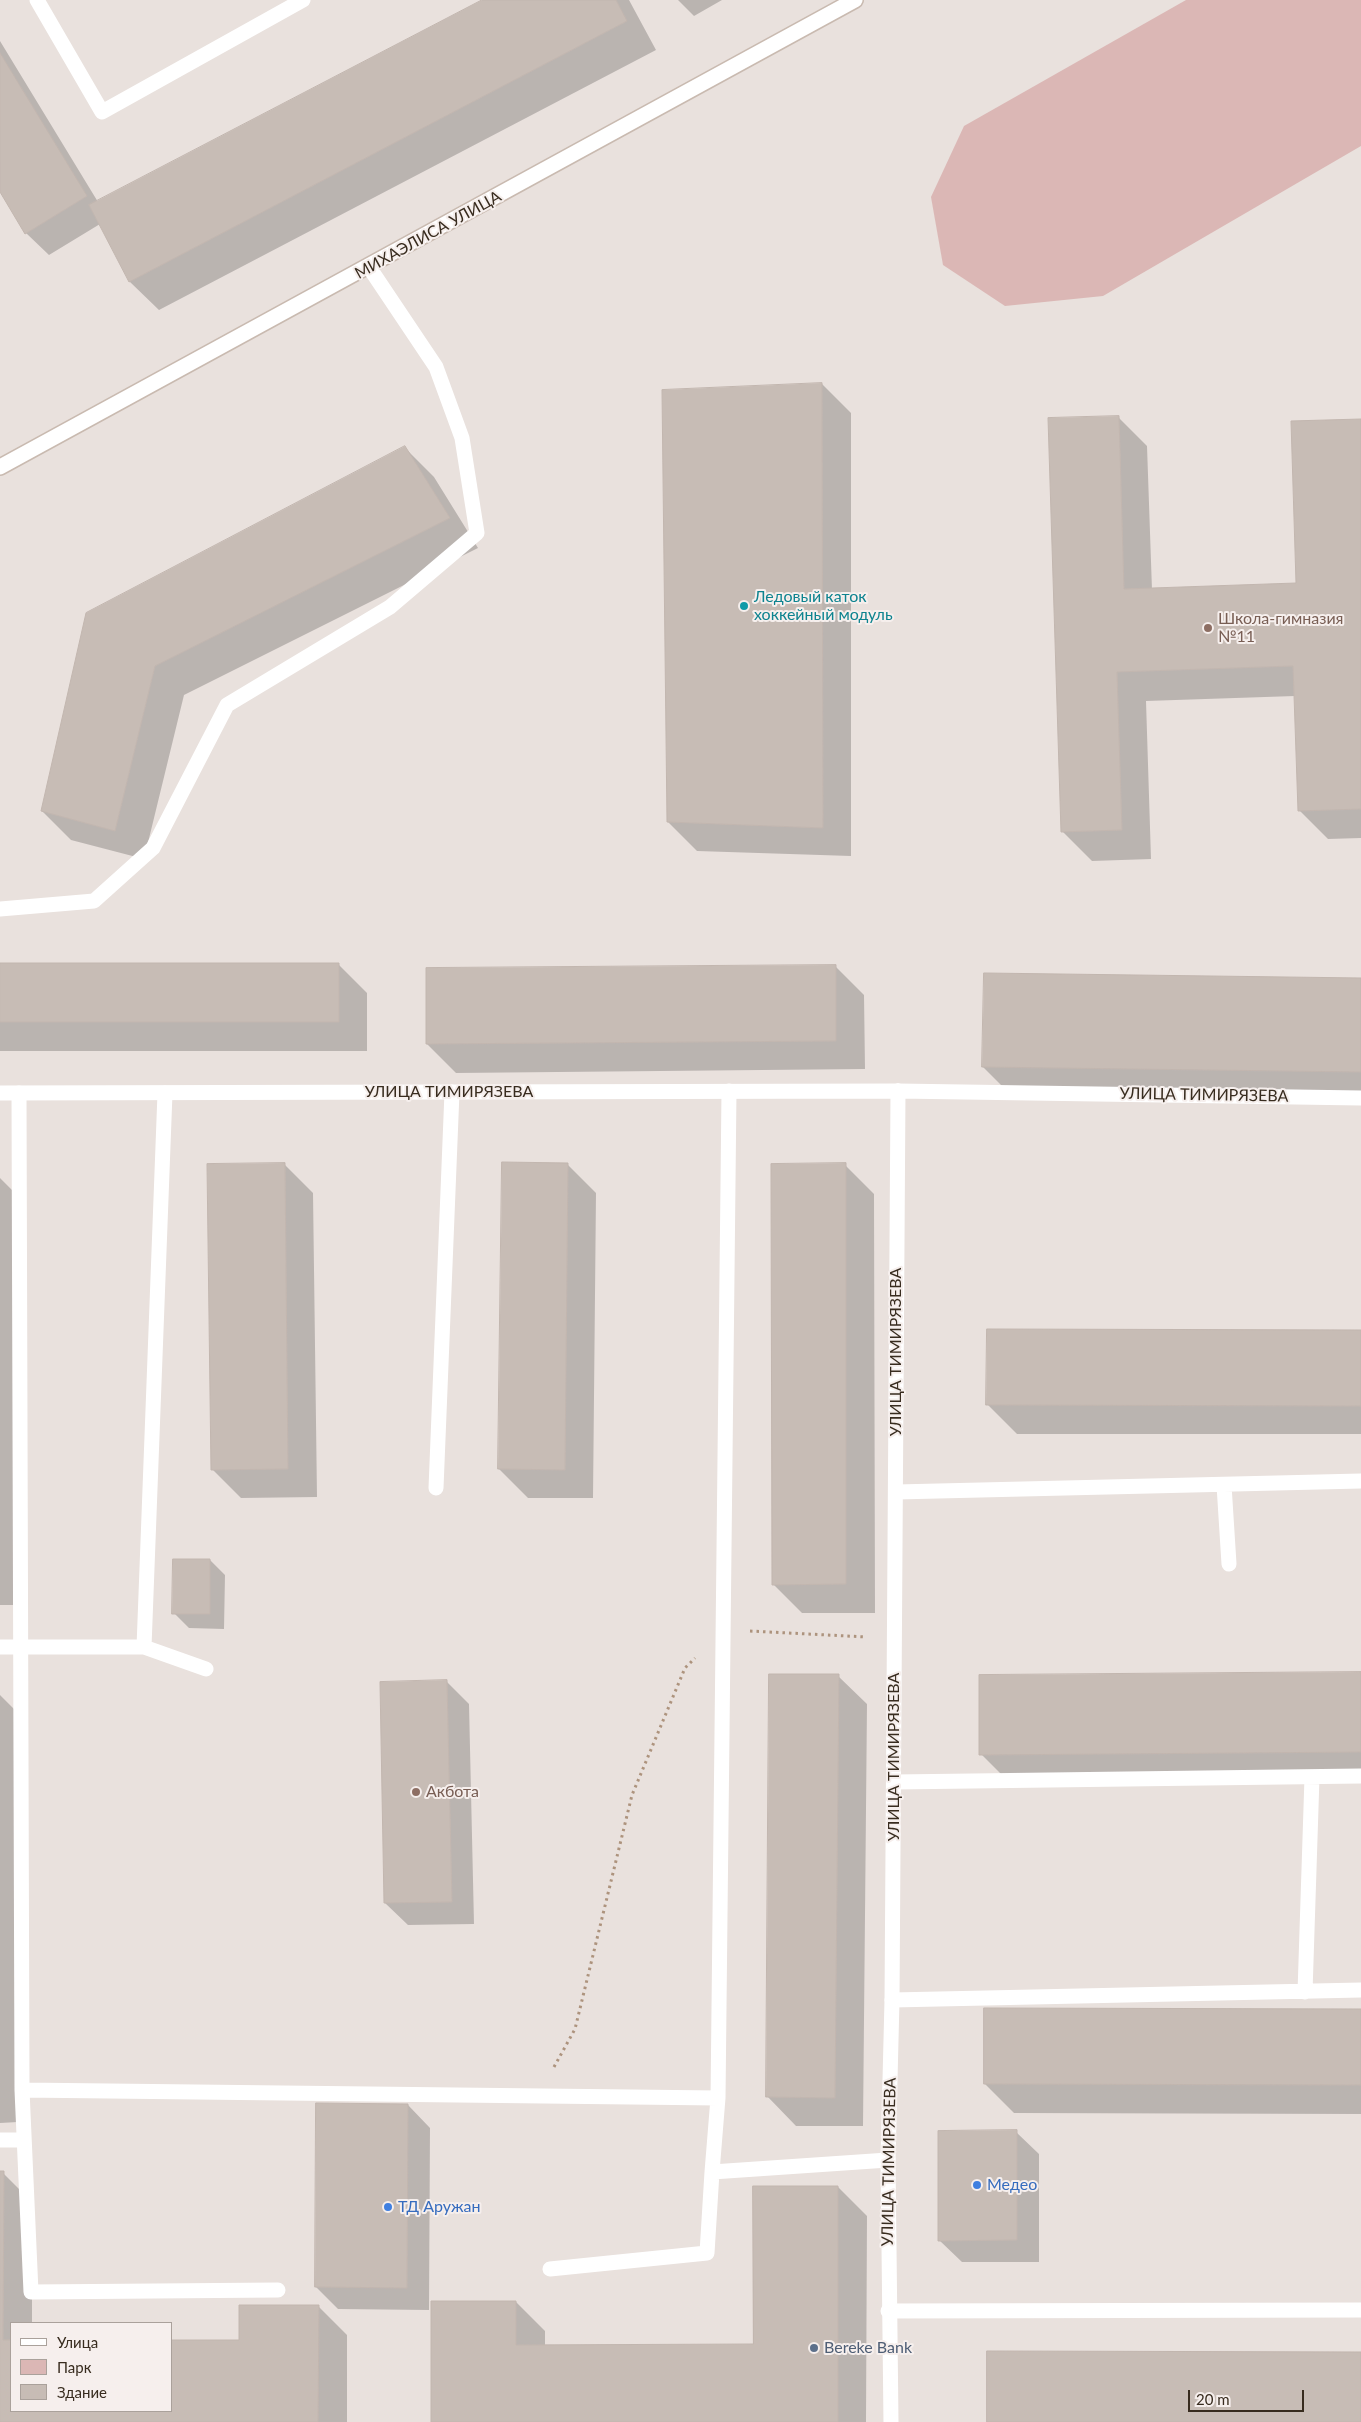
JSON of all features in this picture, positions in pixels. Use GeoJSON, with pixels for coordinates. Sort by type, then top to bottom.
{"type":"FeatureCollection","features":[{"type":"Feature","properties":{"kind":"street"},"geometry":{"type":"LineString","coordinates":[[37,0],[102,112],[303,0]]}},
{"type":"Feature","properties":{"kind":"street","name":"МИХАЭЛИСА УЛИЦА"},"geometry":{"type":"LineString","coordinates":[[0,468],[856,0]]}},
{"type":"Feature","properties":{"kind":"street"},"geometry":{"type":"LineString","coordinates":[[0,909],[94,901],[153,848],[228,705],[390,607],[477,533],[462,438],[436,367],[369,267]]}},
{"type":"Feature","properties":{"kind":"street","name":"УЛИЦА ТИМИРЯЗЕВА"},"geometry":{"type":"LineString","coordinates":[[891,2422],[888,2310],[888,2160],[892,2000],[898,1091]]}},
{"type":"Feature","properties":{"kind":"street","name":"УЛИЦА ТИМИРЯЗЕВА"},"geometry":{"type":"LineString","coordinates":[[0,1093],[898,1091],[1361,1099]]}},
{"type":"Feature","properties":{"kind":"street"},"geometry":{"type":"LineString","coordinates":[[436,1488],[452,1092]]}},
{"type":"Feature","properties":{"kind":"street"},"geometry":{"type":"LineString","coordinates":[[550,2269],[706,2253],[718,2098],[729,1092]]}},
{"type":"Feature","properties":{"kind":"street"},"geometry":{"type":"LineString","coordinates":[[18,1093],[22,2090],[31,2292],[278,2290]]}},
{"type":"Feature","properties":{"kind":"street"},"geometry":{"type":"LineString","coordinates":[[144,1647],[165,1093]]}},
{"type":"Feature","properties":{"kind":"street"},"geometry":{"type":"LineString","coordinates":[[896,1492],[1361,1481]]}},
{"type":"Feature","properties":{"kind":"street"},"geometry":{"type":"LineString","coordinates":[[1224,1484],[1229,1564]]}},
{"type":"Feature","properties":{"kind":"street"},"geometry":{"type":"LineString","coordinates":[[0,1647],[144,1647],[206,1669]]}},
{"type":"Feature","properties":{"kind":"street"},"geometry":{"type":"LineString","coordinates":[[894,1782],[1361,1776]]}},
{"type":"Feature","properties":{"kind":"street"},"geometry":{"type":"LineString","coordinates":[[1305,1992],[1312,1777]]}},
{"type":"Feature","properties":{"kind":"street"},"geometry":{"type":"LineString","coordinates":[[892,2000],[1361,1990]]}},
{"type":"Feature","properties":{"kind":"street"},"geometry":{"type":"LineString","coordinates":[[22,2090],[718,2098]]}},
{"type":"Feature","properties":{"kind":"street"},"geometry":{"type":"LineString","coordinates":[[0,2140],[24,2140]]}},
{"type":"Feature","properties":{"kind":"street"},"geometry":{"type":"LineString","coordinates":[[712,2172],[888,2160]]}},
{"type":"Feature","properties":{"kind":"street"},"geometry":{"type":"LineString","coordinates":[[888,2310],[1361,2310]]}},
{"type":"Feature","properties":{"kind":"path"},"geometry":{"type":"LineString","coordinates":[[538,2096],[575,2029],[632,1795],[685,1668],[723,1630],[895,1638]]}},
{"type":"Feature","properties":{"kind":"green space"},"geometry":{"type":"Polygon","coordinates":[[[1186,0],[1361,0],[1361,146],[1103,296],[1005,306],[943,265],[931,197],[964,126],[1186,0]]]}},
{"type":"Feature","properties":{"kind":"building"},"geometry":{"type":"Polygon","coordinates":[[[482,0],[616,0],[627,21],[129,282],[89,205],[482,0]]]}},
{"type":"Feature","properties":{"kind":"building"},"geometry":{"type":"Polygon","coordinates":[[[0,53],[87,196],[25,234],[0,192],[0,53]]]}},
{"type":"Feature","properties":{"kind":"building","name":"Ледовый каток хоккейный модуль"},"geometry":{"type":"Polygon","coordinates":[[[822,383],[823,828],[667,822],[662,390],[822,383]]]}},
{"type":"Feature","properties":{"kind":"building","name":"Школа-гимназия №11"},"geometry":{"type":"Polygon","coordinates":[[[1119,416],[1124,589],[1296,583],[1291,421],[1361,419],[1361,809],[1298,811],[1293,666],[1117,672],[1122,830],[1061,832],[1048,418],[1119,416]]]}},
{"type":"Feature","properties":{"kind":"building"},"geometry":{"type":"Polygon","coordinates":[[[405,446],[450,518],[155,666],[115,831],[41,811],[86,613],[405,446]]]}},
{"type":"Feature","properties":{"kind":"building"},"geometry":{"type":"Polygon","coordinates":[[[0,963],[339,963],[339,1022],[0,1022],[0,963]]]}},
{"type":"Feature","properties":{"kind":"building"},"geometry":{"type":"Polygon","coordinates":[[[836,965],[836,1041],[426,1044],[426,968],[836,965]]]}},
{"type":"Feature","properties":{"kind":"building"},"geometry":{"type":"Polygon","coordinates":[[[984,973],[1361,978],[1361,1072],[982,1067],[984,973]]]}},
{"type":"Feature","properties":{"kind":"building"},"geometry":{"type":"Polygon","coordinates":[[[502,1162],[568,1163],[565,1470],[498,1469],[502,1162]]]}},
{"type":"Feature","properties":{"kind":"building"},"geometry":{"type":"Polygon","coordinates":[[[285,1163],[288,1469],[211,1470],[207,1164],[285,1163]]]}},
{"type":"Feature","properties":{"kind":"building"},"geometry":{"type":"Polygon","coordinates":[[[846,1163],[846,1584],[772,1585],[771,1164],[846,1163]]]}},
{"type":"Feature","properties":{"kind":"building"},"geometry":{"type":"Polygon","coordinates":[[[987,1329],[1361,1330],[1361,1406],[986,1405],[987,1329]]]}},
{"type":"Feature","properties":{"kind":"building"},"geometry":{"type":"Polygon","coordinates":[[[173,1559],[210,1559],[210,1614],[172,1614],[173,1559]]]}},
{"type":"Feature","properties":{"kind":"building"},"geometry":{"type":"Polygon","coordinates":[[[1361,1672],[1361,1752],[979,1755],[979,1675],[1361,1672]]]}},
{"type":"Feature","properties":{"kind":"building"},"geometry":{"type":"Polygon","coordinates":[[[769,1674],[839,1674],[835,2098],[766,2097],[769,1674]]]}},
{"type":"Feature","properties":{"kind":"building","name":"Акбота"},"geometry":{"type":"Polygon","coordinates":[[[447,1680],[452,1902],[384,1903],[380,1682],[447,1680]]]}},
{"type":"Feature","properties":{"kind":"building"},"geometry":{"type":"Polygon","coordinates":[[[984,2008],[1361,2009],[1361,2085],[984,2084],[984,2008]]]}},
{"type":"Feature","properties":{"kind":"building"},"geometry":{"type":"Polygon","coordinates":[[[316,2103],[408,2104],[407,2288],[315,2287],[316,2103]]]}},
{"type":"Feature","properties":{"kind":"building","name":"Медео"},"geometry":{"type":"Polygon","coordinates":[[[1017,2130],[1017,2240],[938,2241],[938,2131],[1017,2130]]]}},
{"type":"Feature","properties":{"kind":"building"},"geometry":{"type":"Polygon","coordinates":[[[0,2171],[4,2171],[3,2340],[10,2340],[10,2412],[172,2412],[172,2340],[239,2340],[239,2305],[319,2305],[318,2422],[0,2422],[0,2171]]]}},
{"type":"Feature","properties":{"kind":"building"},"geometry":{"type":"Polygon","coordinates":[[[753,2186],[838,2186],[838,2422],[431,2422],[431,2301],[516,2301],[516,2345],[753,2344],[753,2186]]]}},
{"type":"Feature","properties":{"kind":"building"},"geometry":{"type":"Polygon","coordinates":[[[987,2351],[1361,2352],[1361,2422],[987,2422],[987,2351]]]}},
{"type":"Feature","properties":{"kind":"place","name":"Ледовый каток хоккейный модуль"},"geometry":{"type":"Point","coordinates":[744,606]}},
{"type":"Feature","properties":{"kind":"place","name":"Школа-гимназия №11"},"geometry":{"type":"Point","coordinates":[1208,628]}},
{"type":"Feature","properties":{"kind":"place","name":"Акбота"},"geometry":{"type":"Point","coordinates":[416,1792]}},
{"type":"Feature","properties":{"kind":"place","name":"Медео"},"geometry":{"type":"Point","coordinates":[977,2185]}},
{"type":"Feature","properties":{"kind":"place","name":"ТД Аружан"},"geometry":{"type":"Point","coordinates":[388,2207]}},
{"type":"Feature","properties":{"kind":"place","name":"Bereke Bank"},"geometry":{"type":"Point","coordinates":[814,2348]}}]}
